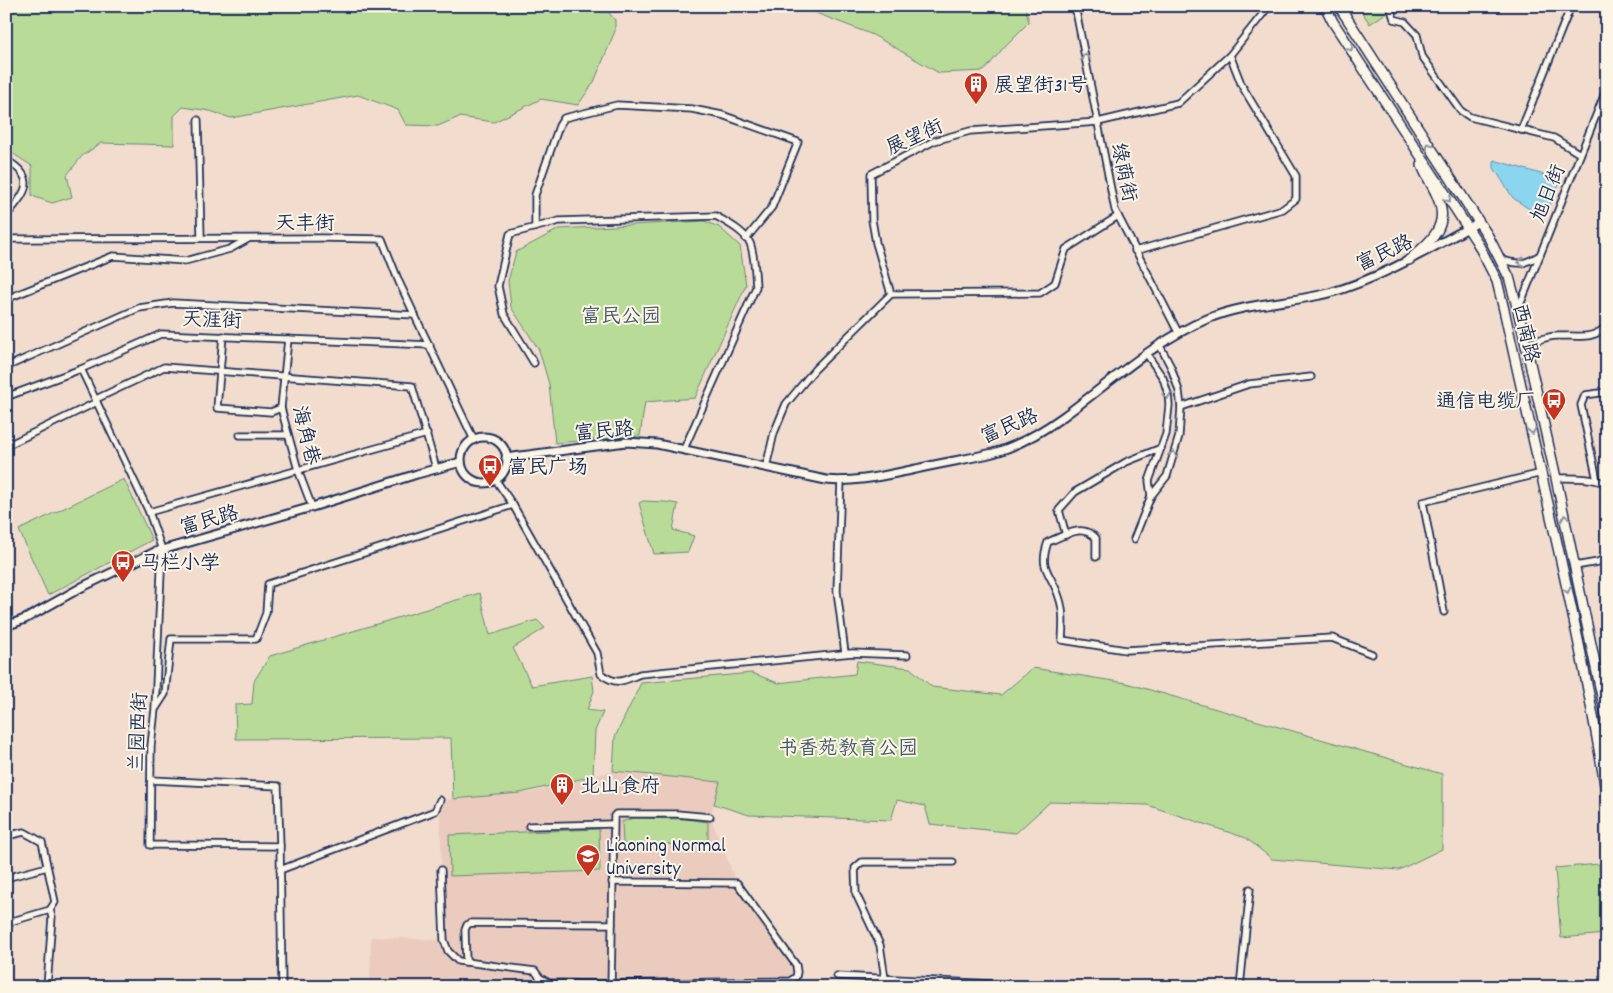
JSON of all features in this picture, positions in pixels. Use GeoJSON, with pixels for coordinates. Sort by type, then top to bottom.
{"type":"FeatureCollection","features":[{"type":"Feature","properties":{"kind":"main road","name":"西南路"},"geometry":{"type":"LineString","coordinates":[[1325,6],[1333,22],[1477,242],[1497,281],[1542,473],[1598,744],[1607,798]]}},
{"type":"Feature","properties":{"kind":"main road","name":"西南路"},"geometry":{"type":"LineString","coordinates":[[1339,6],[1479,222],[1509,277],[1556,478],[1607,720]]}},
{"type":"Feature","properties":{"kind":"main road"},"geometry":{"type":"LineString","coordinates":[[1409,260],[1438,232],[1442,217],[1440,201],[1426,176],[1415,148]]}},
{"type":"Feature","properties":{"kind":"street","name":"绿荫街"},"geometry":{"type":"LineString","coordinates":[[1075,6],[1115,210],[1178,332]]}},
{"type":"Feature","properties":{"kind":"street"},"geometry":{"type":"LineString","coordinates":[[1390,6],[1394,18],[1405,22],[1417,35],[1422,56],[1461,111],[1470,117],[1554,138],[1580,154]]}},
{"type":"Feature","properties":{"kind":"street"},"geometry":{"type":"LineString","coordinates":[[1521,130],[1571,6]]}},
{"type":"Feature","properties":{"kind":"street","name":"展望街"},"geometry":{"type":"LineString","coordinates":[[891,294],[876,243],[872,220],[872,174],[934,141],[970,131],[1098,122],[1178,103],[1230,55],[1268,7]]}},
{"type":"Feature","properties":{"kind":"street"},"geometry":{"type":"LineString","coordinates":[[1135,251],[1283,209],[1296,199],[1296,176],[1242,86],[1230,55]]}},
{"type":"Feature","properties":{"kind":"street","name":"旭日街"},"geometry":{"type":"LineString","coordinates":[[1518,310],[1607,88]]}},
{"type":"Feature","properties":{"kind":"street"},"geometry":{"type":"LineString","coordinates":[[535,227],[535,195],[559,126],[564,118],[617,105],[700,111],[722,115],[798,142],[772,207],[746,238]]}},
{"type":"Feature","properties":{"kind":"street"},"geometry":{"type":"LineString","coordinates":[[198,120],[201,238]]}},
{"type":"Feature","properties":{"kind":"street"},"geometry":{"type":"LineString","coordinates":[[6,160],[22,170],[26,183],[24,195],[6,216]]}},
{"type":"Feature","properties":{"kind":"street"},"geometry":{"type":"LineString","coordinates":[[534,363],[504,314],[498,286],[510,234],[559,221],[716,216],[738,230],[750,242],[756,287],[684,449]]}},
{"type":"Feature","properties":{"kind":"street"},"geometry":{"type":"LineString","coordinates":[[766,467],[774,433],[786,404],[815,370],[891,294],[1040,293],[1055,283],[1066,249],[1118,216]]}},
{"type":"Feature","properties":{"kind":"street","name":"富民路"},"geometry":{"type":"LineString","coordinates":[[506,458],[626,442],[657,444],[826,480],[841,480],[871,478],[994,452],[1016,444],[1064,416],[1158,344],[1178,332],[1227,312],[1330,292],[1409,260],[1479,222]]}},
{"type":"Feature","properties":{"kind":"street"},"geometry":{"type":"LineString","coordinates":[[6,299],[113,256],[185,261],[230,249],[250,238]]}},
{"type":"Feature","properties":{"kind":"street","name":"天丰街"},"geometry":{"type":"LineString","coordinates":[[6,239],[382,239],[399,282],[474,440]]}},
{"type":"Feature","properties":{"kind":"street"},"geometry":{"type":"LineString","coordinates":[[1500,259],[1514,264],[1527,263],[1540,255]]}},
{"type":"Feature","properties":{"kind":"street"},"geometry":{"type":"LineString","coordinates":[[6,366],[139,308],[173,303],[415,315]]}},
{"type":"Feature","properties":{"kind":"street"},"geometry":{"type":"LineString","coordinates":[[1526,344],[1556,336],[1586,336],[1602,332],[1607,325]]}},
{"type":"Feature","properties":{"kind":"street","name":"天涯街"},"geometry":{"type":"LineString","coordinates":[[6,396],[81,369],[161,334],[430,345]]}},
{"type":"Feature","properties":{"kind":"street"},"geometry":{"type":"LineString","coordinates":[[223,336],[217,408],[271,412],[281,408]]}},
{"type":"Feature","properties":{"kind":"street","name":"海角巷"},"geometry":{"type":"LineString","coordinates":[[288,339],[281,408],[298,470],[312,507]]}},
{"type":"Feature","properties":{"kind":"street"},"geometry":{"type":"LineString","coordinates":[[1134,539],[1151,496],[1167,476],[1179,436],[1181,407],[1179,391],[1171,367],[1158,344]]}},
{"type":"Feature","properties":{"kind":"street"},"geometry":{"type":"LineString","coordinates":[[1146,353],[1163,378],[1169,405],[1166,434],[1149,481],[1151,496]]}},
{"type":"Feature","properties":{"kind":"street"},"geometry":{"type":"LineString","coordinates":[[6,446],[164,366],[412,386],[436,468]]}},
{"type":"Feature","properties":{"kind":"street","name":"兰园西街"},"geometry":{"type":"LineString","coordinates":[[81,369],[149,512],[162,550],[152,746],[150,845],[280,846]]}},
{"type":"Feature","properties":{"kind":"street"},"geometry":{"type":"LineString","coordinates":[[1181,407],[1249,384],[1311,376]]}},
{"type":"Feature","properties":{"kind":"street"},"geometry":{"type":"LineString","coordinates":[[1597,480],[1581,405],[1586,395],[1607,392]]}},
{"type":"Feature","properties":{"kind":"street"},"geometry":{"type":"LineString","coordinates":[[149,512],[427,434]]}},
{"type":"Feature","properties":{"kind":"street"},"geometry":{"type":"LineString","coordinates":[[240,435],[288,435]]}},
{"type":"Feature","properties":{"kind":"street"},"geometry":{"type":"LineString","coordinates":[[488,438],[495,440],[500,444],[506,458],[504,470],[489,482],[475,481],[465,472],[461,462],[463,451],[467,444],[474,440],[488,438]]}},
{"type":"Feature","properties":{"kind":"street"},"geometry":{"type":"LineString","coordinates":[[1066,535],[1058,510],[1076,492],[1126,462],[1161,448]]}},
{"type":"Feature","properties":{"kind":"street","name":"富民路"},"geometry":{"type":"LineString","coordinates":[[6,626],[44,609],[82,587],[123,567],[162,550],[461,462]]}},
{"type":"Feature","properties":{"kind":"street"},"geometry":{"type":"LineString","coordinates":[[1444,612],[1423,502],[1542,473]]}},
{"type":"Feature","properties":{"kind":"street"},"geometry":{"type":"LineString","coordinates":[[1556,478],[1580,477],[1607,484]]}},
{"type":"Feature","properties":{"kind":"street"},"geometry":{"type":"LineString","coordinates":[[495,479],[513,505],[597,653],[601,674],[611,681],[621,681],[640,674],[845,654],[907,655]]}},
{"type":"Feature","properties":{"kind":"street"},"geometry":{"type":"LineString","coordinates":[[841,480],[837,592],[845,654]]}},
{"type":"Feature","properties":{"kind":"street"},"geometry":{"type":"LineString","coordinates":[[155,709],[165,694],[171,639],[256,639],[266,613],[268,584],[513,505]]}},
{"type":"Feature","properties":{"kind":"street"},"geometry":{"type":"LineString","coordinates":[[1096,556],[1096,538],[1090,532],[1082,529],[1048,542],[1044,554],[1044,566],[1060,597],[1064,619],[1062,640],[1126,650],[1332,638],[1372,654]]}},
{"type":"Feature","properties":{"kind":"street"},"geometry":{"type":"LineString","coordinates":[[1575,566],[1598,562],[1607,557]]}},
{"type":"Feature","properties":{"kind":"street"},"geometry":{"type":"LineString","coordinates":[[151,780],[278,786],[282,987]]}},
{"type":"Feature","properties":{"kind":"street"},"geometry":{"type":"LineString","coordinates":[[280,870],[435,811],[440,800]]}},
{"type":"Feature","properties":{"kind":"street"},"geometry":{"type":"LineString","coordinates":[[611,985],[614,816],[616,814],[677,814],[710,817]]}},
{"type":"Feature","properties":{"kind":"street"},"geometry":{"type":"LineString","coordinates":[[529,826],[613,824]]}},
{"type":"Feature","properties":{"kind":"street"},"geometry":{"type":"LineString","coordinates":[[6,836],[24,832],[42,842],[55,902],[50,910],[6,923]]}},
{"type":"Feature","properties":{"kind":"street"},"geometry":{"type":"LineString","coordinates":[[885,979],[880,945],[856,894],[855,868],[862,862],[953,862]]}},
{"type":"Feature","properties":{"kind":"street"},"geometry":{"type":"LineString","coordinates":[[6,878],[48,868]]}},
{"type":"Feature","properties":{"kind":"street"},"geometry":{"type":"LineString","coordinates":[[442,870],[444,940],[448,951],[458,961],[535,971],[540,978],[549,983],[611,985],[790,980],[796,977],[796,965],[737,884],[612,882]]}},
{"type":"Feature","properties":{"kind":"street"},"geometry":{"type":"LineString","coordinates":[[1240,987],[1250,889]]}},
{"type":"Feature","properties":{"kind":"street"},"geometry":{"type":"LineString","coordinates":[[47,987],[52,917],[50,910]]}},
{"type":"Feature","properties":{"kind":"street"},"geometry":{"type":"LineString","coordinates":[[466,962],[466,930],[467,925],[471,923],[612,924]]}},
{"type":"Feature","properties":{"kind":"street"},"geometry":{"type":"LineString","coordinates":[[837,976],[1054,987]]}},
{"type":"Feature","properties":{"kind":"shaded area","name":"Liaoning Normal University"},"geometry":{"type":"Polygon","coordinates":[[[613,771],[721,782],[710,817],[737,883],[797,972],[802,987],[370,987],[371,937],[443,940],[440,800],[534,792],[613,771]]]}},
{"type":"Feature","properties":{"kind":"green space"},"geometry":{"type":"Polygon","coordinates":[[[6,6],[603,6],[615,20],[615,31],[594,82],[578,105],[541,99],[494,122],[459,117],[438,126],[406,125],[398,110],[358,95],[231,118],[210,111],[183,107],[174,116],[174,145],[101,143],[82,156],[67,175],[72,197],[52,203],[32,196],[32,166],[6,149],[6,6]]]}},
{"type":"Feature","properties":{"kind":"green space"},"geometry":{"type":"Polygon","coordinates":[[[798,6],[1025,6],[1029,22],[984,71],[939,73],[873,35],[798,6]]]}},
{"type":"Feature","properties":{"kind":"green space"},"geometry":{"type":"Polygon","coordinates":[[[1358,6],[1387,6],[1389,11],[1370,24],[1358,6]]]}},
{"type":"Feature","properties":{"kind":"green space","name":"富民公园"},"geometry":{"type":"Polygon","coordinates":[[[704,221],[719,227],[740,246],[746,285],[695,398],[645,402],[640,436],[555,443],[549,384],[539,350],[511,307],[508,281],[516,252],[559,229],[704,221]]]}},
{"type":"Feature","properties":{"kind":"green space"},"geometry":{"type":"Polygon","coordinates":[[[124,479],[152,540],[48,595],[19,530],[124,479]]]}},
{"type":"Feature","properties":{"kind":"green space"},"geometry":{"type":"Polygon","coordinates":[[[643,501],[678,504],[673,530],[694,536],[688,552],[654,554],[639,503],[643,501]]]}},
{"type":"Feature","properties":{"kind":"green space"},"geometry":{"type":"Polygon","coordinates":[[[480,593],[490,635],[537,620],[545,628],[513,648],[532,686],[592,676],[594,691],[587,710],[603,712],[595,731],[593,776],[520,793],[453,799],[451,738],[236,739],[235,705],[252,704],[254,681],[270,656],[480,593]]]}},
{"type":"Feature","properties":{"kind":"green space","name":"书香苑教育公园"},"geometry":{"type":"Polygon","coordinates":[[[857,661],[910,668],[932,687],[1001,695],[1033,668],[1126,683],[1442,774],[1442,849],[1399,870],[1272,859],[1246,838],[1147,805],[1050,802],[1016,833],[930,824],[925,806],[897,800],[891,820],[749,815],[714,804],[720,782],[613,771],[615,737],[641,683],[752,673],[778,683],[855,674],[857,661]]]}},
{"type":"Feature","properties":{"kind":"green space"},"geometry":{"type":"Polygon","coordinates":[[[633,818],[685,819],[708,822],[708,844],[623,844],[622,822],[633,818]]]}},
{"type":"Feature","properties":{"kind":"green space"},"geometry":{"type":"Polygon","coordinates":[[[599,829],[600,871],[450,876],[449,835],[599,829]]]}},
{"type":"Feature","properties":{"kind":"green space"},"geometry":{"type":"Polygon","coordinates":[[[1599,864],[1606,934],[1561,938],[1555,868],[1599,864]]]}},
{"type":"Feature","properties":{"kind":"water"},"geometry":{"type":"Polygon","coordinates":[[[1494,160],[1561,180],[1546,214],[1538,215],[1513,198],[1494,168],[1494,160]]]}},
{"type":"Feature","properties":{"kind":"place","name":"展望街31号"},"geometry":{"type":"Point","coordinates":[976,105]}},
{"type":"Feature","properties":{"kind":"place","name":"通信电缆厂"},"geometry":{"type":"Point","coordinates":[1554,421]}},
{"type":"Feature","properties":{"kind":"place","name":"富民广场"},"geometry":{"type":"Point","coordinates":[490,487]}},
{"type":"Feature","properties":{"kind":"place","name":"马栏小学"},"geometry":{"type":"Point","coordinates":[123,583]}},
{"type":"Feature","properties":{"kind":"place","name":"北山食府"},"geometry":{"type":"Point","coordinates":[562,806]}},
{"type":"Feature","properties":{"kind":"place","name":"Liaoning Normal University"},"geometry":{"type":"Point","coordinates":[588,877]}}]}
